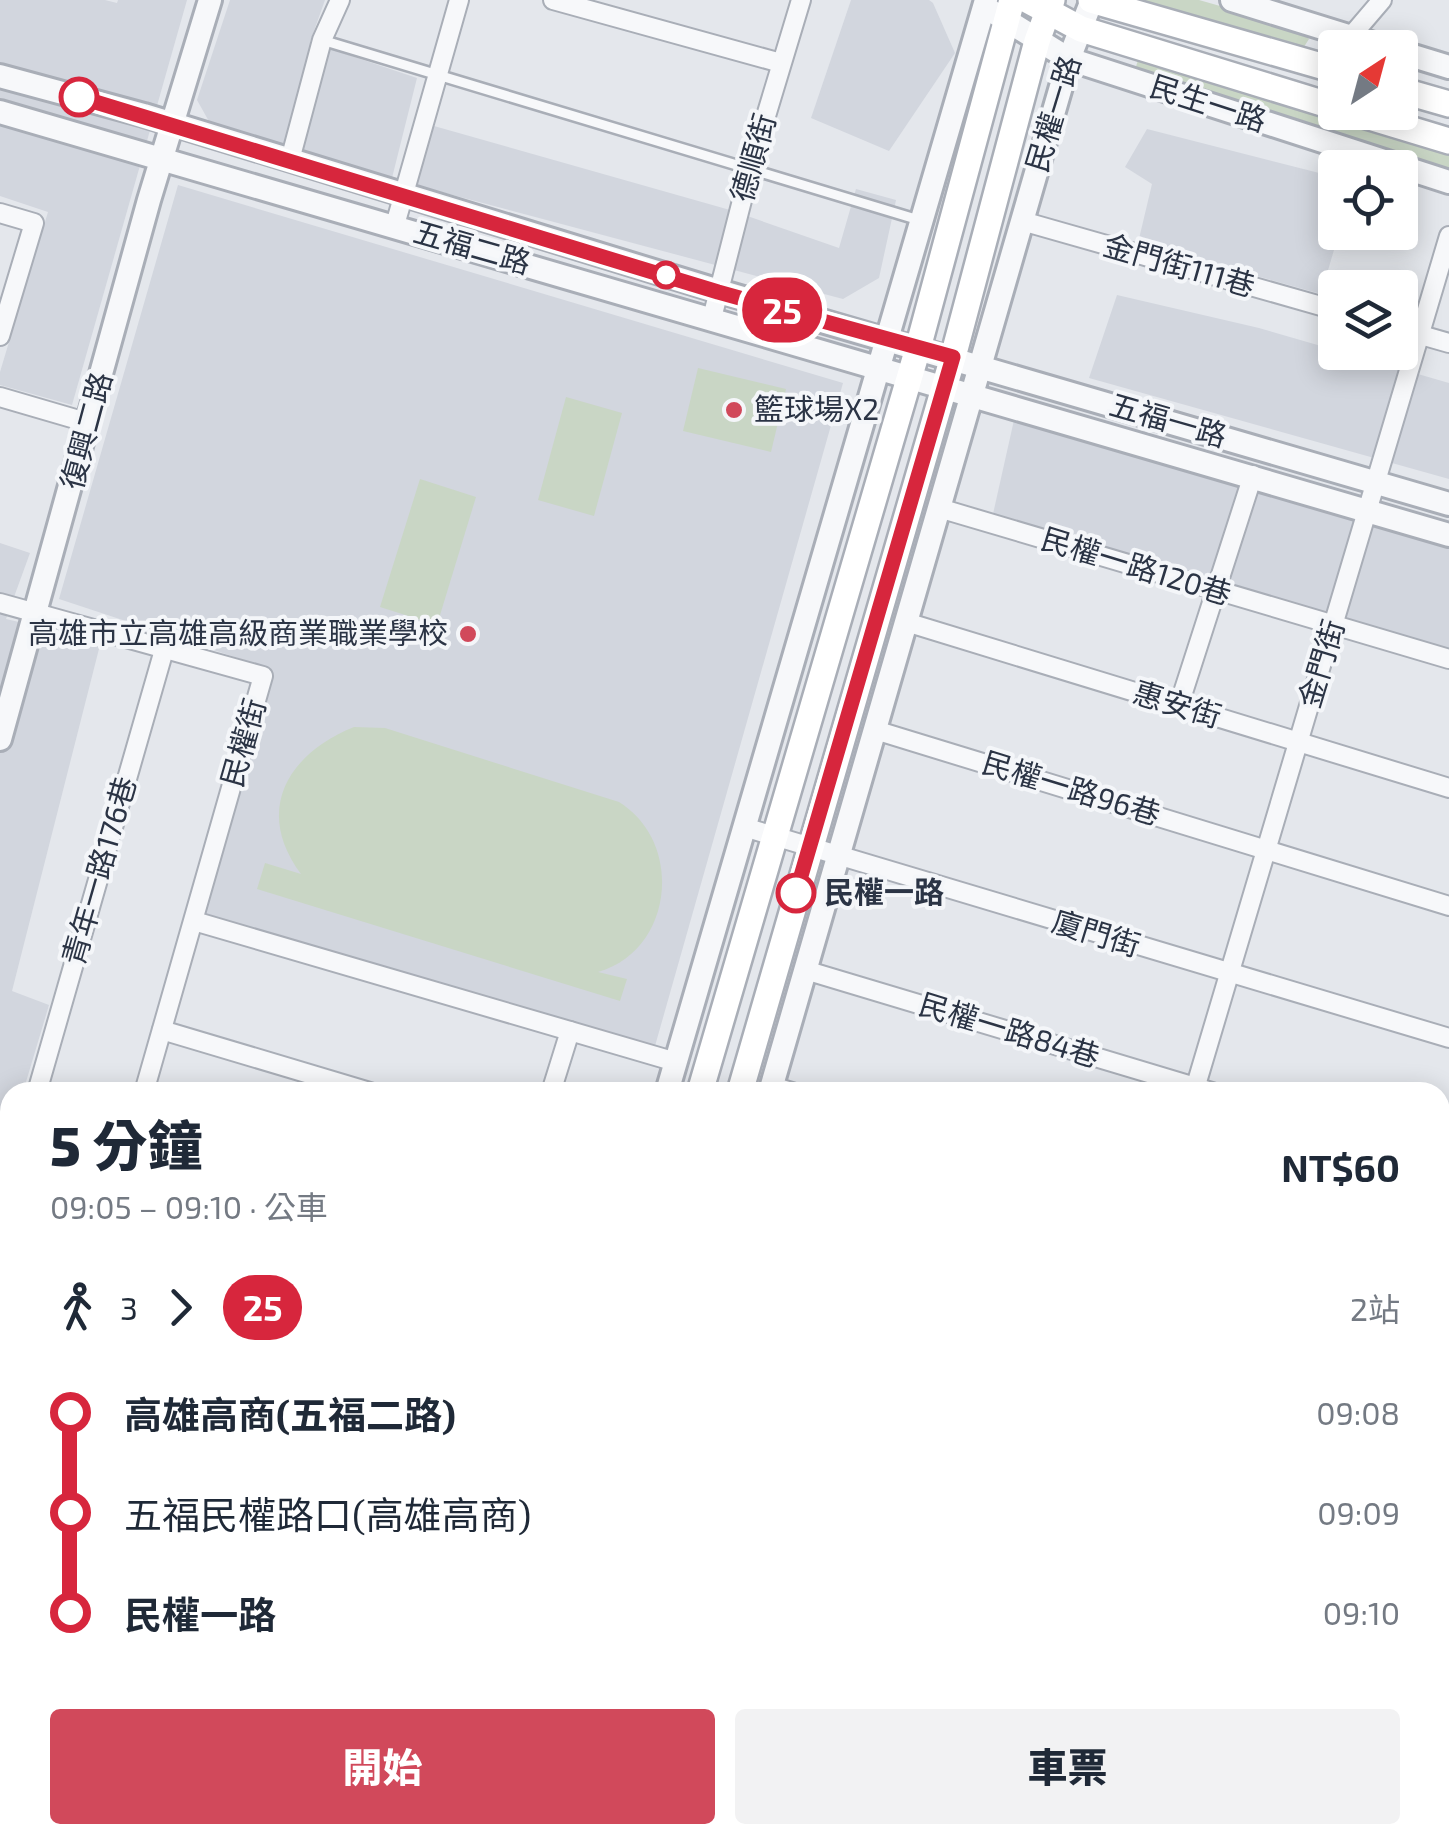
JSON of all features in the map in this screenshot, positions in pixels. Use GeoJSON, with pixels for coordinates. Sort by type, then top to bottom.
{"type":"FeatureCollection","features":[{"type":"Feature","properties":{"kind":"main road"},"geometry":{"type":"LineString","coordinates":[[1092,0],[1318,51]]}},
{"type":"Feature","properties":{"kind":"main road","name":"民生一路"},"geometry":{"type":"LineString","coordinates":[[1042,4],[1081,30],[1318,102]]}},
{"type":"Feature","properties":{"kind":"main road","name":"民權一路"},"geometry":{"type":"LineString","coordinates":[[743,1082],[953,357],[1037,41],[1042,4]]}},
{"type":"Feature","properties":{"kind":"main road"},"geometry":{"type":"LineString","coordinates":[[703,1082],[918,348],[1009,12]]}},
{"type":"Feature","properties":{"kind":"main road"},"geometry":{"type":"LineString","coordinates":[[1418,95],[1449,104]]}},
{"type":"Feature","properties":{"kind":"main road"},"geometry":{"type":"LineString","coordinates":[[1413,130],[1449,141]]}},
{"type":"Feature","properties":{"kind":"street","name":"復興二路"},"geometry":{"type":"LineString","coordinates":[[0,739],[162,157],[210,0]]}},
{"type":"Feature","properties":{"kind":"street"},"geometry":{"type":"LineString","coordinates":[[290,160],[322,40],[340,0]]}},
{"type":"Feature","properties":{"kind":"street"},"geometry":{"type":"LineString","coordinates":[[395,225],[459,0]]}},
{"type":"Feature","properties":{"kind":"street"},"geometry":{"type":"LineString","coordinates":[[553,0],[782,64]]}},
{"type":"Feature","properties":{"kind":"street","name":"德順街"},"geometry":{"type":"LineString","coordinates":[[712,318],[750,169],[802,0]]}},
{"type":"Feature","properties":{"kind":"street","name":"民權一路"},"geometry":{"type":"LineString","coordinates":[[780,1082],[805,970],[1069,60],[1092,0]]}},
{"type":"Feature","properties":{"kind":"street"},"geometry":{"type":"LineString","coordinates":[[1232,0],[1318,45]]}},
{"type":"Feature","properties":{"kind":"street"},"geometry":{"type":"LineString","coordinates":[[669,1082],[983,2]]}},
{"type":"Feature","properties":{"kind":"street","name":"民生一路"},"geometry":{"type":"LineString","coordinates":[[983,2],[1009,12],[1037,41],[1069,60],[1449,182]]}},
{"type":"Feature","properties":{"kind":"street"},"geometry":{"type":"LineString","coordinates":[[1354,30],[1373,3]]}},
{"type":"Feature","properties":{"kind":"street"},"geometry":{"type":"LineString","coordinates":[[1418,58],[1449,67]]}},
{"type":"Feature","properties":{"kind":"street","name":"五福二路"},"geometry":{"type":"LineString","coordinates":[[0,76],[172,124],[887,340]]}},
{"type":"Feature","properties":{"kind":"street","name":"五福二路"},"geometry":{"type":"LineString","coordinates":[[0,112],[944,386]]}},
{"type":"Feature","properties":{"kind":"street"},"geometry":{"type":"LineString","coordinates":[[0,213],[34,223],[0,336]]}},
{"type":"Feature","properties":{"kind":"street","name":"金門街111巷"},"geometry":{"type":"LineString","coordinates":[[1022,221],[1318,305]]}},
{"type":"Feature","properties":{"kind":"street","name":"金門街"},"geometry":{"type":"LineString","coordinates":[[1203,1082],[1229,974],[1449,236]]}},
{"type":"Feature","properties":{"kind":"street"},"geometry":{"type":"LineString","coordinates":[[1420,334],[1449,343]]}},
{"type":"Feature","properties":{"kind":"street","name":"五福一路"},"geometry":{"type":"LineString","coordinates":[[887,340],[1449,504]]}},
{"type":"Feature","properties":{"kind":"street","name":"五福一路"},"geometry":{"type":"LineString","coordinates":[[944,386],[1449,535]]}},
{"type":"Feature","properties":{"kind":"street"},"geometry":{"type":"LineString","coordinates":[[0,398],[89,423]]}},
{"type":"Feature","properties":{"kind":"street"},"geometry":{"type":"LineString","coordinates":[[1178,706],[1252,475]]}},
{"type":"Feature","properties":{"kind":"street","name":"民權一路120巷"},"geometry":{"type":"LineString","coordinates":[[940,508],[1449,660]]}},
{"type":"Feature","properties":{"kind":"street","name":"民權街"},"geometry":{"type":"LineString","coordinates":[[0,602],[263,676],[147,1082]]}},
{"type":"Feature","properties":{"kind":"street","name":"惠安街"},"geometry":{"type":"LineString","coordinates":[[906,622],[1449,788]]}},
{"type":"Feature","properties":{"kind":"street","name":"青年一路176巷"},"geometry":{"type":"LineString","coordinates":[[39,1082],[164,650]]}},
{"type":"Feature","properties":{"kind":"street","name":"民權一路96巷"},"geometry":{"type":"LineString","coordinates":[[875,730],[1449,906]]}},
{"type":"Feature","properties":{"kind":"street","name":"廈門街"},"geometry":{"type":"LineString","coordinates":[[744,827],[1449,1038]]}},
{"type":"Feature","properties":{"kind":"street"},"geometry":{"type":"LineString","coordinates":[[194,921],[676,1062]]}},
{"type":"Feature","properties":{"kind":"street","name":"民權一路84巷"},"geometry":{"type":"LineString","coordinates":[[805,970],[1172,1082]]}},
{"type":"Feature","properties":{"kind":"street"},"geometry":{"type":"LineString","coordinates":[[162,1030],[336,1082]]}},
{"type":"Feature","properties":{"kind":"street"},"geometry":{"type":"LineString","coordinates":[[554,1082],[570,1031]]}},
{"type":"Feature","properties":{"kind":"lane"},"geometry":{"type":"LineString","coordinates":[[322,40],[922,220]]}},
{"type":"Feature","properties":{"kind":"shaded area"},"geometry":{"type":"Polygon","coordinates":[[[0,0],[117,3],[187,0],[72,405],[0,385],[0,372],[48,212],[0,196],[0,0]]]}},
{"type":"Feature","properties":{"kind":"shaded area"},"geometry":{"type":"Polygon","coordinates":[[[230,0],[325,0],[310,42],[417,78],[392,178],[211,125],[197,100],[230,0]]]}},
{"type":"Feature","properties":{"kind":"shaded area"},"geometry":{"type":"Polygon","coordinates":[[[851,0],[929,0],[955,53],[889,151],[811,118],[851,0]]]}},
{"type":"Feature","properties":{"kind":"shaded area"},"geometry":{"type":"Polygon","coordinates":[[[434,126],[730,210],[839,248],[856,189],[896,200],[879,278],[843,299],[415,185],[434,126]]]}},
{"type":"Feature","properties":{"kind":"shaded area"},"geometry":{"type":"Polygon","coordinates":[[[1147,129],[1318,173],[1318,250],[1334,250],[1328,270],[1318,270],[1318,293],[1138,243],[1152,184],[1125,167],[1147,129]]]}},
{"type":"Feature","properties":{"kind":"shaded area","name":"高雄市立高雄高級商業職業學校"},"geometry":{"type":"Polygon","coordinates":[[[178,185],[843,383],[655,1046],[203,913],[271,669],[59,599],[178,185]]]}},
{"type":"Feature","properties":{"kind":"shaded area"},"geometry":{"type":"Polygon","coordinates":[[[1117,295],[1259,328],[1318,345],[1318,370],[1404,370],[1449,383],[1449,479],[1089,378],[1117,295]]]}},
{"type":"Feature","properties":{"kind":"shaded area"},"geometry":{"type":"Polygon","coordinates":[[[1014,420],[1449,549],[1449,651],[993,514],[1014,420]]]}},
{"type":"Feature","properties":{"kind":"shaded area"},"geometry":{"type":"Polygon","coordinates":[[[0,543],[30,553],[6,619],[101,641],[12,991],[49,1005],[26,1082],[0,1082],[0,543]]]}},
{"type":"Feature","properties":{"kind":"green space"},"geometry":{"type":"Polygon","coordinates":[[[1121,0],[1199,0],[1301,29],[1309,39],[1302,50],[1121,0]]]}},
{"type":"Feature","properties":{"kind":"green space"},"geometry":{"type":"Polygon","coordinates":[[[1138,60],[1318,114],[1318,130],[1372,130],[1449,153],[1449,175],[1418,165],[1418,150],[1374,150],[1135,70],[1138,60]]]}},
{"type":"Feature","properties":{"kind":"green space","name":"籃球場X2"},"geometry":{"type":"Polygon","coordinates":[[[698,368],[786,389],[771,452],[683,431],[698,368]]]}},
{"type":"Feature","properties":{"kind":"green space"},"geometry":{"type":"Polygon","coordinates":[[[566,397],[622,413],[594,516],[538,500],[566,397]]]}},
{"type":"Feature","properties":{"kind":"green space"},"geometry":{"type":"Polygon","coordinates":[[[420,479],[476,497],[437,625],[380,607],[420,479]]]}},
{"type":"Feature","properties":{"kind":"green space"},"geometry":{"type":"Polygon","coordinates":[[[354,727],[385,728],[619,802],[640,820],[654,843],[661,868],[661,894],[655,920],[642,942],[623,960],[598,972],[627,979],[620,1001],[257,889],[265,863],[301,874],[287,851],[280,828],[279,807],[285,787],[311,752],[354,727]]]}},
{"type":"Feature","properties":{"kind":"bus line","name":"25"},"geometry":{"type":"LineString","coordinates":[[79,97],[718,292],[953,357],[796,893]]}},
{"type":"Feature","properties":{"kind":"place","name":"籃球場X2"},"geometry":{"type":"Point","coordinates":[734,410]}},
{"type":"Feature","properties":{"kind":"place","name":"高雄市立高雄高級商業職業學校"},"geometry":{"type":"Point","coordinates":[468,634]}},
{"type":"Feature","properties":{"kind":"place","name":"民權一路"},"geometry":{"type":"Point","coordinates":[796,893]}}]}
